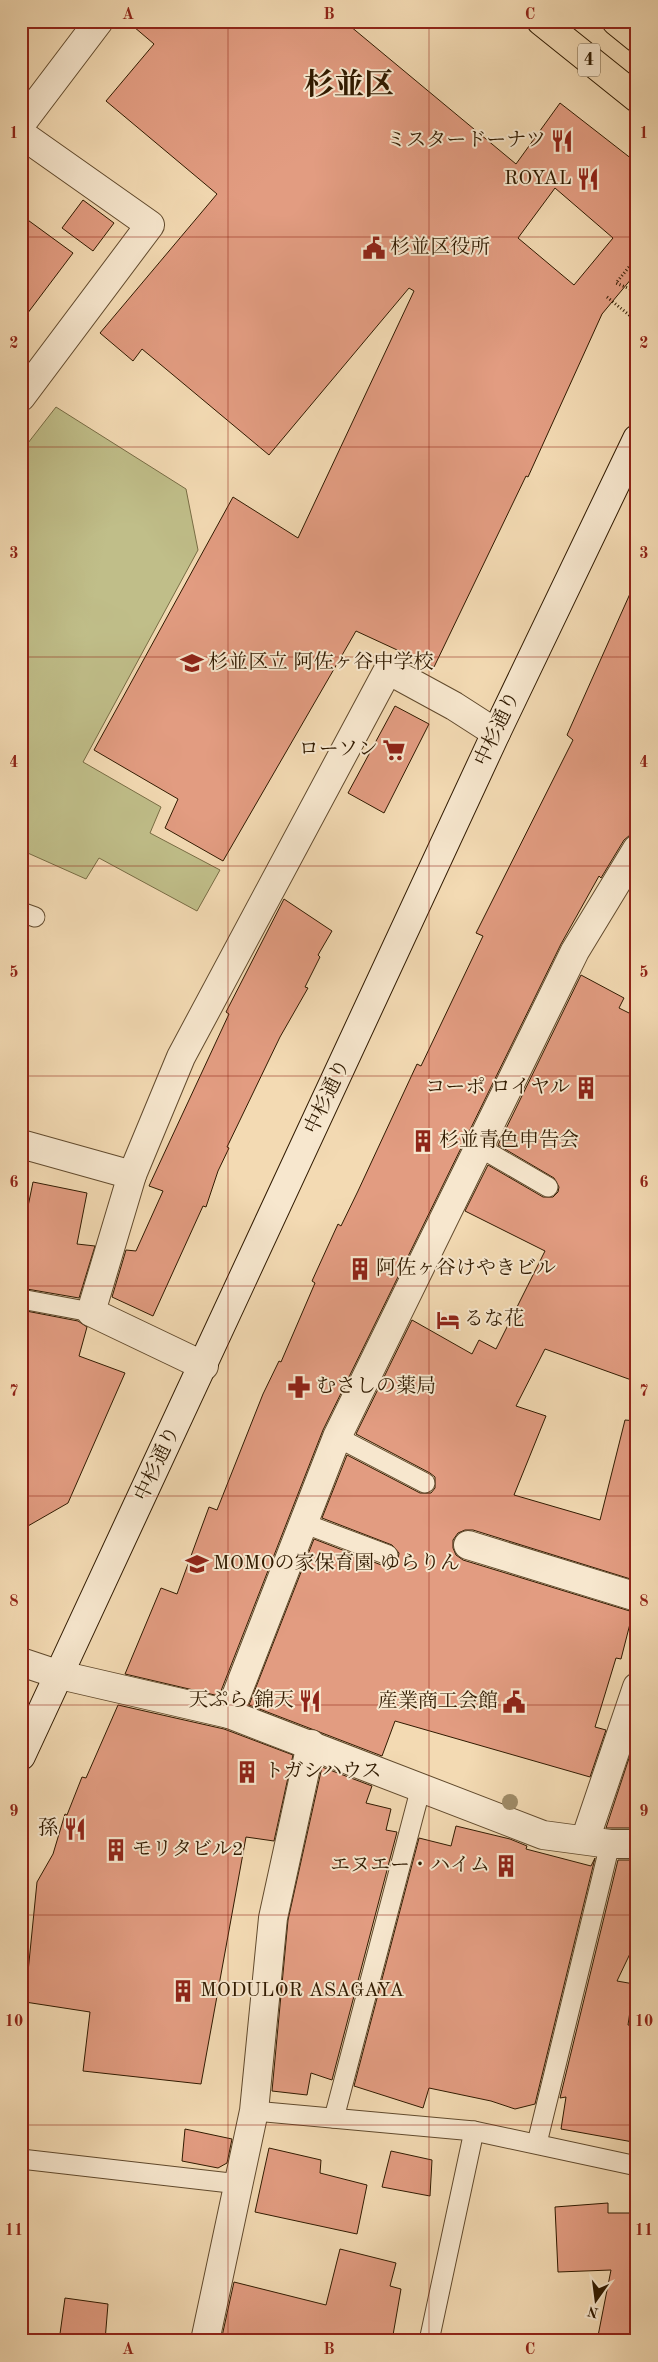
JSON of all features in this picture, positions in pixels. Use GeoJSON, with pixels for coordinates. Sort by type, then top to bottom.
{"type":"FeatureCollection","features":[{"type":"Feature","properties":{"kind":"main road","name":"4"},"geometry":{"type":"LineString","coordinates":[[541,21],[637,98]]}},
{"type":"Feature","properties":{"kind":"main road","name":"4"},"geometry":{"type":"LineString","coordinates":[[616,21],[637,38]]}},
{"type":"Feature","properties":{"kind":"street"},"geometry":{"type":"LineString","coordinates":[[21,124],[99,21]]}},
{"type":"Feature","properties":{"kind":"street"},"geometry":{"type":"LineString","coordinates":[[21,134],[150,225],[21,397]]}},
{"type":"Feature","properties":{"kind":"street","name":"中杉通り"},"geometry":{"type":"LineString","coordinates":[[21,1756],[204,1366],[496,733],[637,439]]}},
{"type":"Feature","properties":{"kind":"street"},"geometry":{"type":"LineString","coordinates":[[204,1366],[91,1312],[132,1175],[181,1056],[388,670],[454,706],[496,733]]}},
{"type":"Feature","properties":{"kind":"street"},"geometry":{"type":"LineString","coordinates":[[229,1714],[337,1436],[574,951],[637,849]]}},
{"type":"Feature","properties":{"kind":"street"},"geometry":{"type":"LineString","coordinates":[[21,1144],[132,1175]]}},
{"type":"Feature","properties":{"kind":"street"},"geometry":{"type":"LineString","coordinates":[[468,1545],[637,1597]]}},
{"type":"Feature","properties":{"kind":"street"},"geometry":{"type":"LineString","coordinates":[[21,1662],[60,1675],[229,1714],[544,1835],[611,1843],[637,1687]]}},
{"type":"Feature","properties":{"kind":"street"},"geometry":{"type":"LineString","coordinates":[[205,2341],[240,2184],[254,2111],[273,1918],[310,1744]]}},
{"type":"Feature","properties":{"kind":"lane"},"geometry":{"type":"LineString","coordinates":[[479,1147],[548,1187]]}},
{"type":"Feature","properties":{"kind":"lane"},"geometry":{"type":"LineString","coordinates":[[21,1299],[91,1312]]}},
{"type":"Feature","properties":{"kind":"lane"},"geometry":{"type":"LineString","coordinates":[[337,1436],[425,1483]]}},
{"type":"Feature","properties":{"kind":"lane"},"geometry":{"type":"LineString","coordinates":[[303,1523],[388,1555]]}},
{"type":"Feature","properties":{"kind":"lane"},"geometry":{"type":"LineString","coordinates":[[334,2118],[421,1787]]}},
{"type":"Feature","properties":{"kind":"lane"},"geometry":{"type":"LineString","coordinates":[[537,2143],[611,1843]]}},
{"type":"Feature","properties":{"kind":"lane"},"geometry":{"type":"LineString","coordinates":[[254,2111],[474,2131],[637,2166]]}},
{"type":"Feature","properties":{"kind":"lane"},"geometry":{"type":"LineString","coordinates":[[429,2341],[474,2131]]}},
{"type":"Feature","properties":{"kind":"lane"},"geometry":{"type":"LineString","coordinates":[[21,2159],[240,2184]]}},
{"type":"Feature","properties":{"kind":"path"},"geometry":{"type":"LineString","coordinates":[[629,267],[616,283],[637,292]]}},
{"type":"Feature","properties":{"kind":"path"},"geometry":{"type":"LineString","coordinates":[[607,297],[634,319]]}},
{"type":"Feature","properties":{"kind":"shaded area"},"geometry":{"type":"Polygon","coordinates":[[[56,407],[186,489],[198,550],[83,762],[161,807],[150,833],[220,870],[197,911],[99,858],[86,879],[21,850],[21,452],[56,407]]]}},
{"type":"Feature","properties":{"kind":"building","name":"杉並区役所"},"geometry":{"type":"Polygon","coordinates":[[[127,21],[344,21],[516,164],[560,103],[637,163],[637,272],[602,314],[528,477],[526,476],[434,667],[356,631],[223,861],[165,828],[178,799],[94,750],[233,497],[298,538],[414,291],[409,288],[269,455],[142,349],[133,361],[100,333],[217,194],[106,101],[154,44],[127,21]],[[555,188],[518,238],[574,285],[613,238],[555,188]]]}},
{"type":"Feature","properties":{"kind":"building"},"geometry":{"type":"Polygon","coordinates":[[[83,200],[114,223],[93,251],[62,228],[83,200]]]}},
{"type":"Feature","properties":{"kind":"building"},"geometry":{"type":"Polygon","coordinates":[[[21,215],[73,253],[21,322],[21,215]]]}},
{"type":"Feature","properties":{"kind":"building"},"geometry":{"type":"Polygon","coordinates":[[[637,578],[637,833],[630,835],[624,840],[601,878],[599,876],[561,944],[323,1430],[219,1696],[125,1674],[161,1588],[177,1594],[209,1507],[217,1510],[263,1394],[279,1361],[281,1362],[315,1283],[312,1281],[338,1224],[341,1226],[417,1064],[421,1066],[483,936],[476,933],[573,740],[567,735],[637,578]]]}},
{"type":"Feature","properties":{"kind":"building"},"geometry":{"type":"Polygon","coordinates":[[[395,706],[429,724],[384,813],[348,793],[395,706]]]}},
{"type":"Feature","properties":{"kind":"building"},"geometry":{"type":"Polygon","coordinates":[[[284,899],[332,931],[318,955],[320,957],[305,987],[308,988],[280,1037],[227,1147],[229,1148],[218,1171],[206,1207],[203,1206],[153,1316],[112,1297],[126,1250],[136,1251],[163,1191],[149,1186],[229,1014],[226,1012],[284,899]]]}},
{"type":"Feature","properties":{"kind":"building"},"geometry":{"type":"Polygon","coordinates":[[[581,975],[624,998],[619,1008],[637,1017],[637,1382],[545,1349],[516,1406],[546,1416],[514,1495],[600,1520],[625,1420],[637,1421],[637,1581],[473,1530],[465,1530],[458,1533],[453,1540],[453,1548],[456,1555],[463,1560],[633,1612],[621,1659],[616,1658],[595,1727],[606,1730],[590,1777],[395,1721],[382,1756],[249,1705],[314,1539],[384,1566],[390,1566],[398,1559],[399,1553],[392,1545],[322,1518],[347,1455],[420,1493],[431,1493],[435,1488],[435,1477],[430,1473],[356,1434],[412,1320],[472,1354],[479,1340],[496,1349],[545,1251],[465,1211],[488,1165],[543,1197],[553,1197],[558,1192],[559,1187],[554,1178],[498,1145],[581,975]]]}},
{"type":"Feature","properties":{"kind":"building"},"geometry":{"type":"Polygon","coordinates":[[[33,1182],[87,1193],[77,1244],[95,1246],[79,1298],[21,1288],[25,1221],[33,1182]]]}},
{"type":"Feature","properties":{"kind":"building"},"geometry":{"type":"Polygon","coordinates":[[[21,1310],[78,1321],[87,1327],[79,1356],[125,1373],[68,1503],[21,1530],[21,1310]]]}},
{"type":"Feature","properties":{"kind":"building"},"geometry":{"type":"Polygon","coordinates":[[[118,1705],[224,1729],[293,1755],[274,1841],[246,1837],[201,2084],[83,2071],[90,2012],[25,2002],[37,1882],[53,1854],[65,1814],[67,1815],[82,1777],[86,1778],[118,1705]]]}},
{"type":"Feature","properties":{"kind":"building"},"geometry":{"type":"Polygon","coordinates":[[[636,1737],[637,1828],[606,1828],[636,1737]]]}},
{"type":"Feature","properties":{"kind":"building"},"geometry":{"type":"Polygon","coordinates":[[[322,1767],[372,1786],[366,1803],[391,1809],[386,1830],[397,1832],[332,2080],[311,2073],[307,2095],[272,2091],[288,1920],[322,1767]]]}},
{"type":"Feature","properties":{"kind":"building"},"geometry":{"type":"Polygon","coordinates":[[[456,1826],[510,1839],[527,1846],[526,1849],[591,1866],[595,1858],[535,2104],[515,2109],[491,2101],[429,2088],[423,2108],[354,2086],[419,1838],[451,1846],[456,1826]]]}},
{"type":"Feature","properties":{"kind":"building"},"geometry":{"type":"Polygon","coordinates":[[[618,1860],[637,1860],[637,1939],[617,1981],[634,1984],[628,2025],[637,2026],[637,2118],[633,2142],[561,2129],[566,2097],[560,2098],[618,1860]]]}},
{"type":"Feature","properties":{"kind":"building"},"geometry":{"type":"Polygon","coordinates":[[[185,2129],[232,2139],[227,2163],[218,2168],[182,2161],[185,2129]]]}},
{"type":"Feature","properties":{"kind":"building"},"geometry":{"type":"Polygon","coordinates":[[[269,2148],[321,2160],[320,2173],[367,2185],[357,2234],[255,2212],[269,2148]]]}},
{"type":"Feature","properties":{"kind":"building"},"geometry":{"type":"Polygon","coordinates":[[[391,2151],[432,2160],[430,2196],[382,2187],[391,2151]]]}},
{"type":"Feature","properties":{"kind":"building"},"geometry":{"type":"Polygon","coordinates":[[[608,2203],[608,2213],[637,2213],[637,2341],[597,2341],[611,2270],[558,2272],[555,2207],[608,2203]]]}},
{"type":"Feature","properties":{"kind":"building"},"geometry":{"type":"Polygon","coordinates":[[[340,2249],[396,2263],[390,2286],[401,2289],[392,2341],[221,2341],[234,2282],[326,2305],[340,2249]]]}},
{"type":"Feature","properties":{"kind":"building"},"geometry":{"type":"Polygon","coordinates":[[[65,2298],[108,2304],[105,2341],[59,2341],[65,2298]]]}},
{"type":"Feature","properties":{"kind":"place","name":"ミスタードーナツ"},"geometry":{"type":"Point","coordinates":[562,141]}},
{"type":"Feature","properties":{"kind":"place","name":"ROYAL"},"geometry":{"type":"Point","coordinates":[588,179]}},
{"type":"Feature","properties":{"kind":"place","name":"杉並区役所"},"geometry":{"type":"Point","coordinates":[374,248]}},
{"type":"Feature","properties":{"kind":"place","name":"杉並区立 阿佐ヶ谷中学校"},"geometry":{"type":"Point","coordinates":[192,663]}},
{"type":"Feature","properties":{"kind":"place","name":"ローソン"},"geometry":{"type":"Point","coordinates":[394,750]}},
{"type":"Feature","properties":{"kind":"place","name":"コーポ ロイヤル"},"geometry":{"type":"Point","coordinates":[586,1088]}},
{"type":"Feature","properties":{"kind":"place","name":"杉並青色申告会"},"geometry":{"type":"Point","coordinates":[423,1141]}},
{"type":"Feature","properties":{"kind":"place","name":"阿佐ヶ谷けやきビル"},"geometry":{"type":"Point","coordinates":[360,1269]}},
{"type":"Feature","properties":{"kind":"place","name":"るな花"},"geometry":{"type":"Point","coordinates":[448,1320]}},
{"type":"Feature","properties":{"kind":"place","name":"むさしの薬局"},"geometry":{"type":"Point","coordinates":[299,1387]}},
{"type":"Feature","properties":{"kind":"place","name":"MOMOの家保育園 ゆらりん"},"geometry":{"type":"Point","coordinates":[197,1564]}},
{"type":"Feature","properties":{"kind":"place","name":"天ぷら 錦天"},"geometry":{"type":"Point","coordinates":[310,1701]}},
{"type":"Feature","properties":{"kind":"place","name":"産業商工会館"},"geometry":{"type":"Point","coordinates":[514,1702]}},
{"type":"Feature","properties":{"kind":"place","name":"トガシハウス"},"geometry":{"type":"Point","coordinates":[247,1772]}},
{"type":"Feature","properties":{"kind":"place","name":"孫"},"geometry":{"type":"Point","coordinates":[75,1829]}},
{"type":"Feature","properties":{"kind":"place","name":"モリタビル2"},"geometry":{"type":"Point","coordinates":[116,1850]}},
{"type":"Feature","properties":{"kind":"place","name":"エヌエー・ハイム"},"geometry":{"type":"Point","coordinates":[506,1866]}},
{"type":"Feature","properties":{"kind":"place","name":"MODULOR ASAGAYA"},"geometry":{"type":"Point","coordinates":[183,1991]}},
{"type":"Feature","properties":{"kind":"district","name":"杉並区"},"geometry":{"type":"Point","coordinates":[349,86]}}]}
